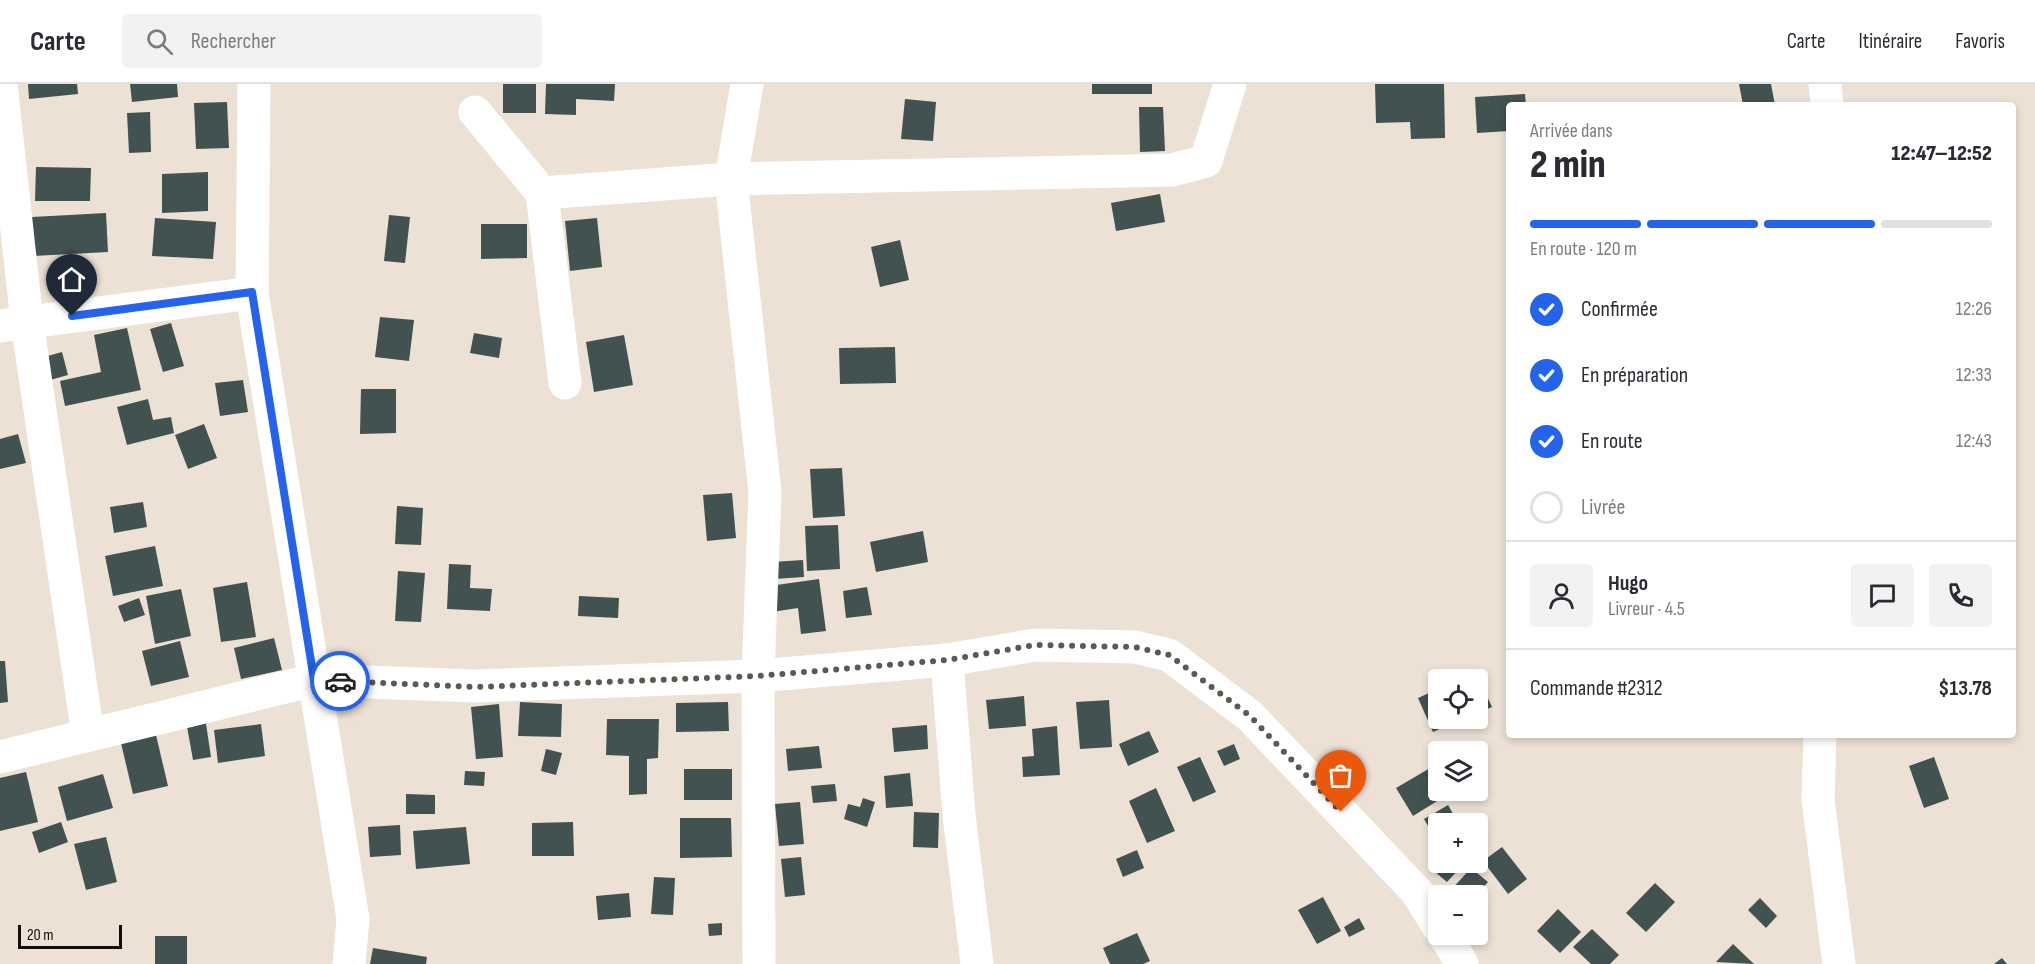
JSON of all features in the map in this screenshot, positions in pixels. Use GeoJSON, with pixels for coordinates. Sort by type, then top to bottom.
{"type":"FeatureCollection","features":[{"type":"Feature","properties":{"kind":"street"},"geometry":{"type":"LineString","coordinates":[[1,84],[13,324],[88,735]]}},
{"type":"Feature","properties":{"kind":"street"},"geometry":{"type":"LineString","coordinates":[[254,84],[252,292],[353,919],[349,964]]}},
{"type":"Feature","properties":{"kind":"street"},"geometry":{"type":"LineString","coordinates":[[747,84],[731,179],[765,492],[758,676],[759,964]]}},
{"type":"Feature","properties":{"kind":"street"},"geometry":{"type":"LineString","coordinates":[[542,193],[731,179],[1172,171],[1206,161],[1230,84]]}},
{"type":"Feature","properties":{"kind":"street"},"geometry":{"type":"LineString","coordinates":[[1826,84],[1827,102]]}},
{"type":"Feature","properties":{"kind":"street"},"geometry":{"type":"LineString","coordinates":[[475,112],[542,193],[565,383]]}},
{"type":"Feature","properties":{"kind":"street"},"geometry":{"type":"LineString","coordinates":[[13,324],[252,292]]}},
{"type":"Feature","properties":{"kind":"street"},"geometry":{"type":"LineString","coordinates":[[0,757],[314,680],[475,687],[758,676],[947,660],[1035,645],[1135,647],[1169,655],[1250,716],[1417,892],[1428,910]]}},
{"type":"Feature","properties":{"kind":"street"},"geometry":{"type":"LineString","coordinates":[[947,660],[959,815],[977,964]]}},
{"type":"Feature","properties":{"kind":"street"},"geometry":{"type":"LineString","coordinates":[[1820,738],[1818,800],[1839,964]]}},
{"type":"Feature","properties":{"kind":"street"},"geometry":{"type":"LineString","coordinates":[[1451,945],[1462,964]]}},
{"type":"Feature","properties":{"kind":"building"},"geometry":{"type":"Polygon","coordinates":[[[28,84],[77,84],[78,94],[29,99],[28,84]]]}},
{"type":"Feature","properties":{"kind":"building"},"geometry":{"type":"Polygon","coordinates":[[[130,84],[177,84],[178,97],[132,102],[130,84]]]}},
{"type":"Feature","properties":{"kind":"building"},"geometry":{"type":"Polygon","coordinates":[[[503,84],[536,84],[536,113],[503,113],[503,84]]]}},
{"type":"Feature","properties":{"kind":"building"},"geometry":{"type":"Polygon","coordinates":[[[546,84],[615,84],[614,101],[576,99],[576,115],[545,114],[546,84]]]}},
{"type":"Feature","properties":{"kind":"building"},"geometry":{"type":"Polygon","coordinates":[[[1092,84],[1152,84],[1152,94],[1092,94],[1092,84]]]}},
{"type":"Feature","properties":{"kind":"building"},"geometry":{"type":"Polygon","coordinates":[[[1375,84],[1444,84],[1445,138],[1411,139],[1410,122],[1376,123],[1375,84]]]}},
{"type":"Feature","properties":{"kind":"building"},"geometry":{"type":"Polygon","coordinates":[[[1739,84],[1771,84],[1774,102],[1742,102],[1739,84]]]}},
{"type":"Feature","properties":{"kind":"building"},"geometry":{"type":"Polygon","coordinates":[[[1525,94],[1526,102],[1506,102],[1506,131],[1477,133],[1475,97],[1525,94]]]}},
{"type":"Feature","properties":{"kind":"building"},"geometry":{"type":"Polygon","coordinates":[[[905,99],[936,102],[933,141],[901,139],[905,99]]]}},
{"type":"Feature","properties":{"kind":"building"},"geometry":{"type":"Polygon","coordinates":[[[227,102],[229,148],[196,149],[194,103],[227,102]]]}},
{"type":"Feature","properties":{"kind":"building"},"geometry":{"type":"Polygon","coordinates":[[[1139,107],[1163,107],[1165,151],[1140,152],[1139,107]]]}},
{"type":"Feature","properties":{"kind":"building"},"geometry":{"type":"Polygon","coordinates":[[[150,112],[151,152],[129,153],[127,113],[150,112]]]}},
{"type":"Feature","properties":{"kind":"building"},"geometry":{"type":"Polygon","coordinates":[[[36,167],[91,168],[90,201],[35,201],[36,167]]]}},
{"type":"Feature","properties":{"kind":"building"},"geometry":{"type":"Polygon","coordinates":[[[208,172],[208,211],[162,213],[162,174],[208,172]]]}},
{"type":"Feature","properties":{"kind":"building"},"geometry":{"type":"Polygon","coordinates":[[[1160,194],[1165,222],[1116,231],[1111,203],[1160,194]]]}},
{"type":"Feature","properties":{"kind":"building"},"geometry":{"type":"Polygon","coordinates":[[[106,213],[108,252],[33,256],[32,217],[106,213]]]}},
{"type":"Feature","properties":{"kind":"building"},"geometry":{"type":"Polygon","coordinates":[[[389,215],[410,217],[405,263],[384,261],[389,215]]]}},
{"type":"Feature","properties":{"kind":"building"},"geometry":{"type":"Polygon","coordinates":[[[155,218],[216,222],[213,259],[152,256],[155,218]]]}},
{"type":"Feature","properties":{"kind":"building"},"geometry":{"type":"Polygon","coordinates":[[[597,218],[602,267],[570,271],[565,221],[597,218]]]}},
{"type":"Feature","properties":{"kind":"building"},"geometry":{"type":"Polygon","coordinates":[[[481,224],[527,224],[527,258],[481,259],[481,224]]]}},
{"type":"Feature","properties":{"kind":"building"},"geometry":{"type":"Polygon","coordinates":[[[900,240],[909,280],[880,287],[871,247],[900,240]]]}},
{"type":"Feature","properties":{"kind":"building"},"geometry":{"type":"Polygon","coordinates":[[[380,317],[414,320],[409,361],[375,357],[380,317]]]}},
{"type":"Feature","properties":{"kind":"building"},"geometry":{"type":"Polygon","coordinates":[[[171,323],[184,366],[163,372],[150,329],[171,323]]]}},
{"type":"Feature","properties":{"kind":"building"},"geometry":{"type":"Polygon","coordinates":[[[127,328],[141,390],[65,406],[60,381],[101,372],[94,335],[127,328]]]}},
{"type":"Feature","properties":{"kind":"building"},"geometry":{"type":"Polygon","coordinates":[[[474,333],[502,338],[499,358],[470,353],[474,333]]]}},
{"type":"Feature","properties":{"kind":"building"},"geometry":{"type":"Polygon","coordinates":[[[624,335],[633,385],[594,392],[586,342],[624,335]]]}},
{"type":"Feature","properties":{"kind":"building"},"geometry":{"type":"Polygon","coordinates":[[[895,347],[896,383],[840,384],[839,348],[895,347]]]}},
{"type":"Feature","properties":{"kind":"building"},"geometry":{"type":"Polygon","coordinates":[[[62,352],[68,375],[50,380],[44,357],[62,352]]]}},
{"type":"Feature","properties":{"kind":"building"},"geometry":{"type":"Polygon","coordinates":[[[243,380],[248,412],[220,416],[215,383],[243,380]]]}},
{"type":"Feature","properties":{"kind":"building"},"geometry":{"type":"Polygon","coordinates":[[[361,389],[396,389],[396,433],[360,434],[361,389]]]}},
{"type":"Feature","properties":{"kind":"building"},"geometry":{"type":"Polygon","coordinates":[[[148,399],[153,420],[171,417],[174,433],[127,445],[117,407],[148,399]]]}},
{"type":"Feature","properties":{"kind":"building"},"geometry":{"type":"Polygon","coordinates":[[[204,424],[217,458],[188,469],[175,435],[204,424]]]}},
{"type":"Feature","properties":{"kind":"building"},"geometry":{"type":"Polygon","coordinates":[[[18,434],[26,463],[0,469],[0,439],[18,434]]]}},
{"type":"Feature","properties":{"kind":"building"},"geometry":{"type":"Polygon","coordinates":[[[842,468],[845,516],[813,518],[810,469],[842,468]]]}},
{"type":"Feature","properties":{"kind":"building"},"geometry":{"type":"Polygon","coordinates":[[[732,493],[736,538],[707,541],[703,495],[732,493]]]}},
{"type":"Feature","properties":{"kind":"building"},"geometry":{"type":"Polygon","coordinates":[[[143,502],[147,527],[114,533],[110,507],[143,502]]]}},
{"type":"Feature","properties":{"kind":"building"},"geometry":{"type":"Polygon","coordinates":[[[397,506],[423,508],[421,545],[395,544],[397,506]]]}},
{"type":"Feature","properties":{"kind":"building"},"geometry":{"type":"Polygon","coordinates":[[[838,525],[840,569],[807,571],[805,526],[838,525]]]}},
{"type":"Feature","properties":{"kind":"building"},"geometry":{"type":"Polygon","coordinates":[[[923,531],[928,562],[876,572],[870,542],[923,531]]]}},
{"type":"Feature","properties":{"kind":"building"},"geometry":{"type":"Polygon","coordinates":[[[155,546],[163,586],[113,596],[105,556],[155,546]]]}},
{"type":"Feature","properties":{"kind":"building"},"geometry":{"type":"Polygon","coordinates":[[[803,560],[804,577],[774,579],[773,562],[803,560]]]}},
{"type":"Feature","properties":{"kind":"building"},"geometry":{"type":"Polygon","coordinates":[[[449,564],[471,565],[470,588],[492,589],[490,611],[447,609],[449,564]]]}},
{"type":"Feature","properties":{"kind":"building"},"geometry":{"type":"Polygon","coordinates":[[[398,571],[425,573],[421,622],[395,621],[398,571]]]}},
{"type":"Feature","properties":{"kind":"building"},"geometry":{"type":"Polygon","coordinates":[[[819,579],[826,631],[801,634],[798,608],[765,613],[762,587],[819,579]]]}},
{"type":"Feature","properties":{"kind":"building"},"geometry":{"type":"Polygon","coordinates":[[[247,582],[256,637],[221,642],[213,588],[247,582]]]}},
{"type":"Feature","properties":{"kind":"building"},"geometry":{"type":"Polygon","coordinates":[[[867,587],[872,615],[846,618],[843,591],[867,587]]]}},
{"type":"Feature","properties":{"kind":"building"},"geometry":{"type":"Polygon","coordinates":[[[181,589],[191,636],[155,644],[146,596],[181,589]]]}},
{"type":"Feature","properties":{"kind":"building"},"geometry":{"type":"Polygon","coordinates":[[[579,596],[619,598],[618,618],[578,616],[579,596]]]}},
{"type":"Feature","properties":{"kind":"building"},"geometry":{"type":"Polygon","coordinates":[[[139,598],[145,615],[124,622],[118,606],[139,598]]]}},
{"type":"Feature","properties":{"kind":"building"},"geometry":{"type":"Polygon","coordinates":[[[274,638],[282,670],[241,679],[234,648],[274,638]]]}},
{"type":"Feature","properties":{"kind":"building"},"geometry":{"type":"Polygon","coordinates":[[[180,641],[189,677],[151,686],[142,651],[180,641]]]}},
{"type":"Feature","properties":{"kind":"building"},"geometry":{"type":"Polygon","coordinates":[[[0,661],[5,661],[8,702],[0,703],[0,661]]]}},
{"type":"Feature","properties":{"kind":"building"},"geometry":{"type":"Polygon","coordinates":[[[1428,694],[1428,721],[1418,698],[1428,694]]]}},
{"type":"Feature","properties":{"kind":"building"},"geometry":{"type":"Polygon","coordinates":[[[1024,696],[1026,726],[989,729],[986,700],[1024,696]]]}},
{"type":"Feature","properties":{"kind":"building"},"geometry":{"type":"Polygon","coordinates":[[[1109,700],[1112,747],[1080,749],[1076,702],[1109,700]]]}},
{"type":"Feature","properties":{"kind":"building"},"geometry":{"type":"Polygon","coordinates":[[[520,702],[562,704],[561,737],[518,736],[520,702]]]}},
{"type":"Feature","properties":{"kind":"building"},"geometry":{"type":"Polygon","coordinates":[[[728,702],[729,731],[676,732],[676,703],[728,702]]]}},
{"type":"Feature","properties":{"kind":"building"},"geometry":{"type":"Polygon","coordinates":[[[499,704],[503,757],[476,759],[471,707],[499,704]]]}},
{"type":"Feature","properties":{"kind":"building"},"geometry":{"type":"Polygon","coordinates":[[[205,717],[211,757],[193,760],[186,721],[205,717]]]}},
{"type":"Feature","properties":{"kind":"building"},"geometry":{"type":"Polygon","coordinates":[[[607,719],[659,719],[658,758],[647,759],[647,794],[629,795],[629,756],[606,755],[607,719]]]}},
{"type":"Feature","properties":{"kind":"building"},"geometry":{"type":"Polygon","coordinates":[[[261,724],[265,756],[218,763],[214,730],[261,724]]]}},
{"type":"Feature","properties":{"kind":"building"},"geometry":{"type":"Polygon","coordinates":[[[927,725],[928,749],[894,752],[892,728],[927,725]]]}},
{"type":"Feature","properties":{"kind":"building"},"geometry":{"type":"Polygon","coordinates":[[[1057,726],[1060,775],[1023,777],[1022,757],[1034,756],[1032,729],[1057,726]]]}},
{"type":"Feature","properties":{"kind":"building"},"geometry":{"type":"Polygon","coordinates":[[[1149,731],[1159,752],[1128,766],[1119,744],[1149,731]]]}},
{"type":"Feature","properties":{"kind":"building"},"geometry":{"type":"Polygon","coordinates":[[[156,735],[168,786],[133,794],[121,743],[156,735]]]}},
{"type":"Feature","properties":{"kind":"building"},"geometry":{"type":"Polygon","coordinates":[[[1234,744],[1240,759],[1224,766],[1217,751],[1234,744]]]}},
{"type":"Feature","properties":{"kind":"building"},"geometry":{"type":"Polygon","coordinates":[[[819,746],[822,768],[788,771],[786,749],[819,746]]]}},
{"type":"Feature","properties":{"kind":"building"},"geometry":{"type":"Polygon","coordinates":[[[546,749],[562,753],[556,775],[541,771],[546,749]]]}},
{"type":"Feature","properties":{"kind":"building"},"geometry":{"type":"Polygon","coordinates":[[[1200,757],[1216,792],[1193,802],[1177,767],[1200,757]]]}},
{"type":"Feature","properties":{"kind":"building"},"geometry":{"type":"Polygon","coordinates":[[[1934,757],[1949,799],[1924,808],[1909,766],[1934,757]]]}},
{"type":"Feature","properties":{"kind":"building"},"geometry":{"type":"Polygon","coordinates":[[[684,769],[732,769],[732,800],[684,800],[684,769]]]}},
{"type":"Feature","properties":{"kind":"building"},"geometry":{"type":"Polygon","coordinates":[[[1428,769],[1428,801],[1437,801],[1413,816],[1396,788],[1428,769]]]}},
{"type":"Feature","properties":{"kind":"building"},"geometry":{"type":"Polygon","coordinates":[[[465,771],[485,772],[484,786],[464,785],[465,771]]]}},
{"type":"Feature","properties":{"kind":"building"},"geometry":{"type":"Polygon","coordinates":[[[26,772],[38,822],[0,831],[0,778],[26,772]]]}},
{"type":"Feature","properties":{"kind":"building"},"geometry":{"type":"Polygon","coordinates":[[[910,773],[913,806],[886,808],[884,776],[910,773]]]}},
{"type":"Feature","properties":{"kind":"building"},"geometry":{"type":"Polygon","coordinates":[[[103,774],[113,808],[67,821],[58,787],[103,774]]]}},
{"type":"Feature","properties":{"kind":"building"},"geometry":{"type":"Polygon","coordinates":[[[835,784],[837,801],[813,803],[811,786],[835,784]]]}},
{"type":"Feature","properties":{"kind":"building"},"geometry":{"type":"Polygon","coordinates":[[[1156,788],[1175,831],[1147,843],[1129,801],[1156,788]]]}},
{"type":"Feature","properties":{"kind":"building"},"geometry":{"type":"Polygon","coordinates":[[[406,794],[435,795],[435,814],[406,814],[406,794]]]}},
{"type":"Feature","properties":{"kind":"building"},"geometry":{"type":"Polygon","coordinates":[[[863,798],[875,802],[867,827],[844,819],[848,804],[860,807],[863,798]]]}},
{"type":"Feature","properties":{"kind":"building"},"geometry":{"type":"Polygon","coordinates":[[[800,802],[804,844],[779,846],[775,804],[800,802]]]}},
{"type":"Feature","properties":{"kind":"building"},"geometry":{"type":"Polygon","coordinates":[[[1448,805],[1453,813],[1434,813],[1448,805]]]}},
{"type":"Feature","properties":{"kind":"building"},"geometry":{"type":"Polygon","coordinates":[[[914,812],[939,813],[938,848],[913,847],[914,812]]]}},
{"type":"Feature","properties":{"kind":"building"},"geometry":{"type":"Polygon","coordinates":[[[680,818],[731,818],[732,857],[680,858],[680,818]]]}},
{"type":"Feature","properties":{"kind":"building"},"geometry":{"type":"Polygon","coordinates":[[[61,822],[68,842],[39,853],[32,832],[61,822]]]}},
{"type":"Feature","properties":{"kind":"building"},"geometry":{"type":"Polygon","coordinates":[[[573,822],[574,856],[532,856],[532,823],[573,822]]]}},
{"type":"Feature","properties":{"kind":"building"},"geometry":{"type":"Polygon","coordinates":[[[400,825],[401,855],[370,857],[368,827],[400,825]]]}},
{"type":"Feature","properties":{"kind":"building"},"geometry":{"type":"Polygon","coordinates":[[[466,827],[470,864],[416,869],[413,831],[466,827]]]}},
{"type":"Feature","properties":{"kind":"building"},"geometry":{"type":"Polygon","coordinates":[[[106,837],[117,882],[86,890],[74,844],[106,837]]]}},
{"type":"Feature","properties":{"kind":"building"},"geometry":{"type":"Polygon","coordinates":[[[1502,847],[1527,879],[1508,894],[1488,868],[1488,857],[1502,847]]]}},
{"type":"Feature","properties":{"kind":"building"},"geometry":{"type":"Polygon","coordinates":[[[1137,850],[1144,868],[1123,877],[1116,859],[1137,850]]]}},
{"type":"Feature","properties":{"kind":"building"},"geometry":{"type":"Polygon","coordinates":[[[801,857],[805,895],[785,897],[781,859],[801,857]]]}},
{"type":"Feature","properties":{"kind":"building"},"geometry":{"type":"Polygon","coordinates":[[[1436,873],[1455,873],[1447,882],[1436,873]]]}},
{"type":"Feature","properties":{"kind":"building"},"geometry":{"type":"Polygon","coordinates":[[[1466,873],[1477,873],[1488,882],[1485,885],[1456,885],[1466,873]]]}},
{"type":"Feature","properties":{"kind":"building"},"geometry":{"type":"Polygon","coordinates":[[[654,877],[675,878],[673,915],[651,914],[654,877]]]}},
{"type":"Feature","properties":{"kind":"building"},"geometry":{"type":"Polygon","coordinates":[[[1655,883],[1675,902],[1646,932],[1626,913],[1655,883]]]}},
{"type":"Feature","properties":{"kind":"building"},"geometry":{"type":"Polygon","coordinates":[[[629,893],[631,917],[598,920],[596,896],[629,893]]]}},
{"type":"Feature","properties":{"kind":"building"},"geometry":{"type":"Polygon","coordinates":[[[1323,897],[1341,931],[1317,944],[1298,910],[1323,897]]]}},
{"type":"Feature","properties":{"kind":"building"},"geometry":{"type":"Polygon","coordinates":[[[1760,898],[1777,916],[1766,928],[1748,910],[1760,898]]]}},
{"type":"Feature","properties":{"kind":"building"},"geometry":{"type":"Polygon","coordinates":[[[1558,909],[1581,932],[1560,953],[1537,931],[1558,909]]]}},
{"type":"Feature","properties":{"kind":"building"},"geometry":{"type":"Polygon","coordinates":[[[1359,918],[1365,929],[1349,937],[1344,927],[1359,918]]]}},
{"type":"Feature","properties":{"kind":"building"},"geometry":{"type":"Polygon","coordinates":[[[722,923],[722,935],[709,936],[708,924],[722,923]]]}},
{"type":"Feature","properties":{"kind":"building"},"geometry":{"type":"Polygon","coordinates":[[[1592,929],[1619,955],[1610,964],[1591,964],[1573,947],[1592,929]]]}},
{"type":"Feature","properties":{"kind":"building"},"geometry":{"type":"Polygon","coordinates":[[[1137,933],[1150,961],[1143,964],[1110,964],[1103,948],[1137,933]]]}},
{"type":"Feature","properties":{"kind":"building"},"geometry":{"type":"Polygon","coordinates":[[[155,936],[187,936],[187,964],[155,964],[155,936]]]}},
{"type":"Feature","properties":{"kind":"building"},"geometry":{"type":"Polygon","coordinates":[[[1733,944],[1754,964],[1716,962],[1733,944]]]}},
{"type":"Feature","properties":{"kind":"building"},"geometry":{"type":"Polygon","coordinates":[[[373,948],[427,957],[426,964],[370,964],[373,948]]]}},
{"type":"Feature","properties":{"kind":"building"},"geometry":{"type":"Polygon","coordinates":[[[2002,958],[2007,964],[1994,964],[2002,958]]]}},
{"type":"Feature","properties":{"kind":"way so far"},"geometry":{"type":"LineString","coordinates":[[340,681],[475,687],[758,676],[947,660],[1035,645],[1135,647],[1169,655],[1250,716],[1341,812]]}},
{"type":"Feature","properties":{"kind":"route"},"geometry":{"type":"LineString","coordinates":[[72,316],[252,292],[288,503],[314,680],[340,681]]}}]}
